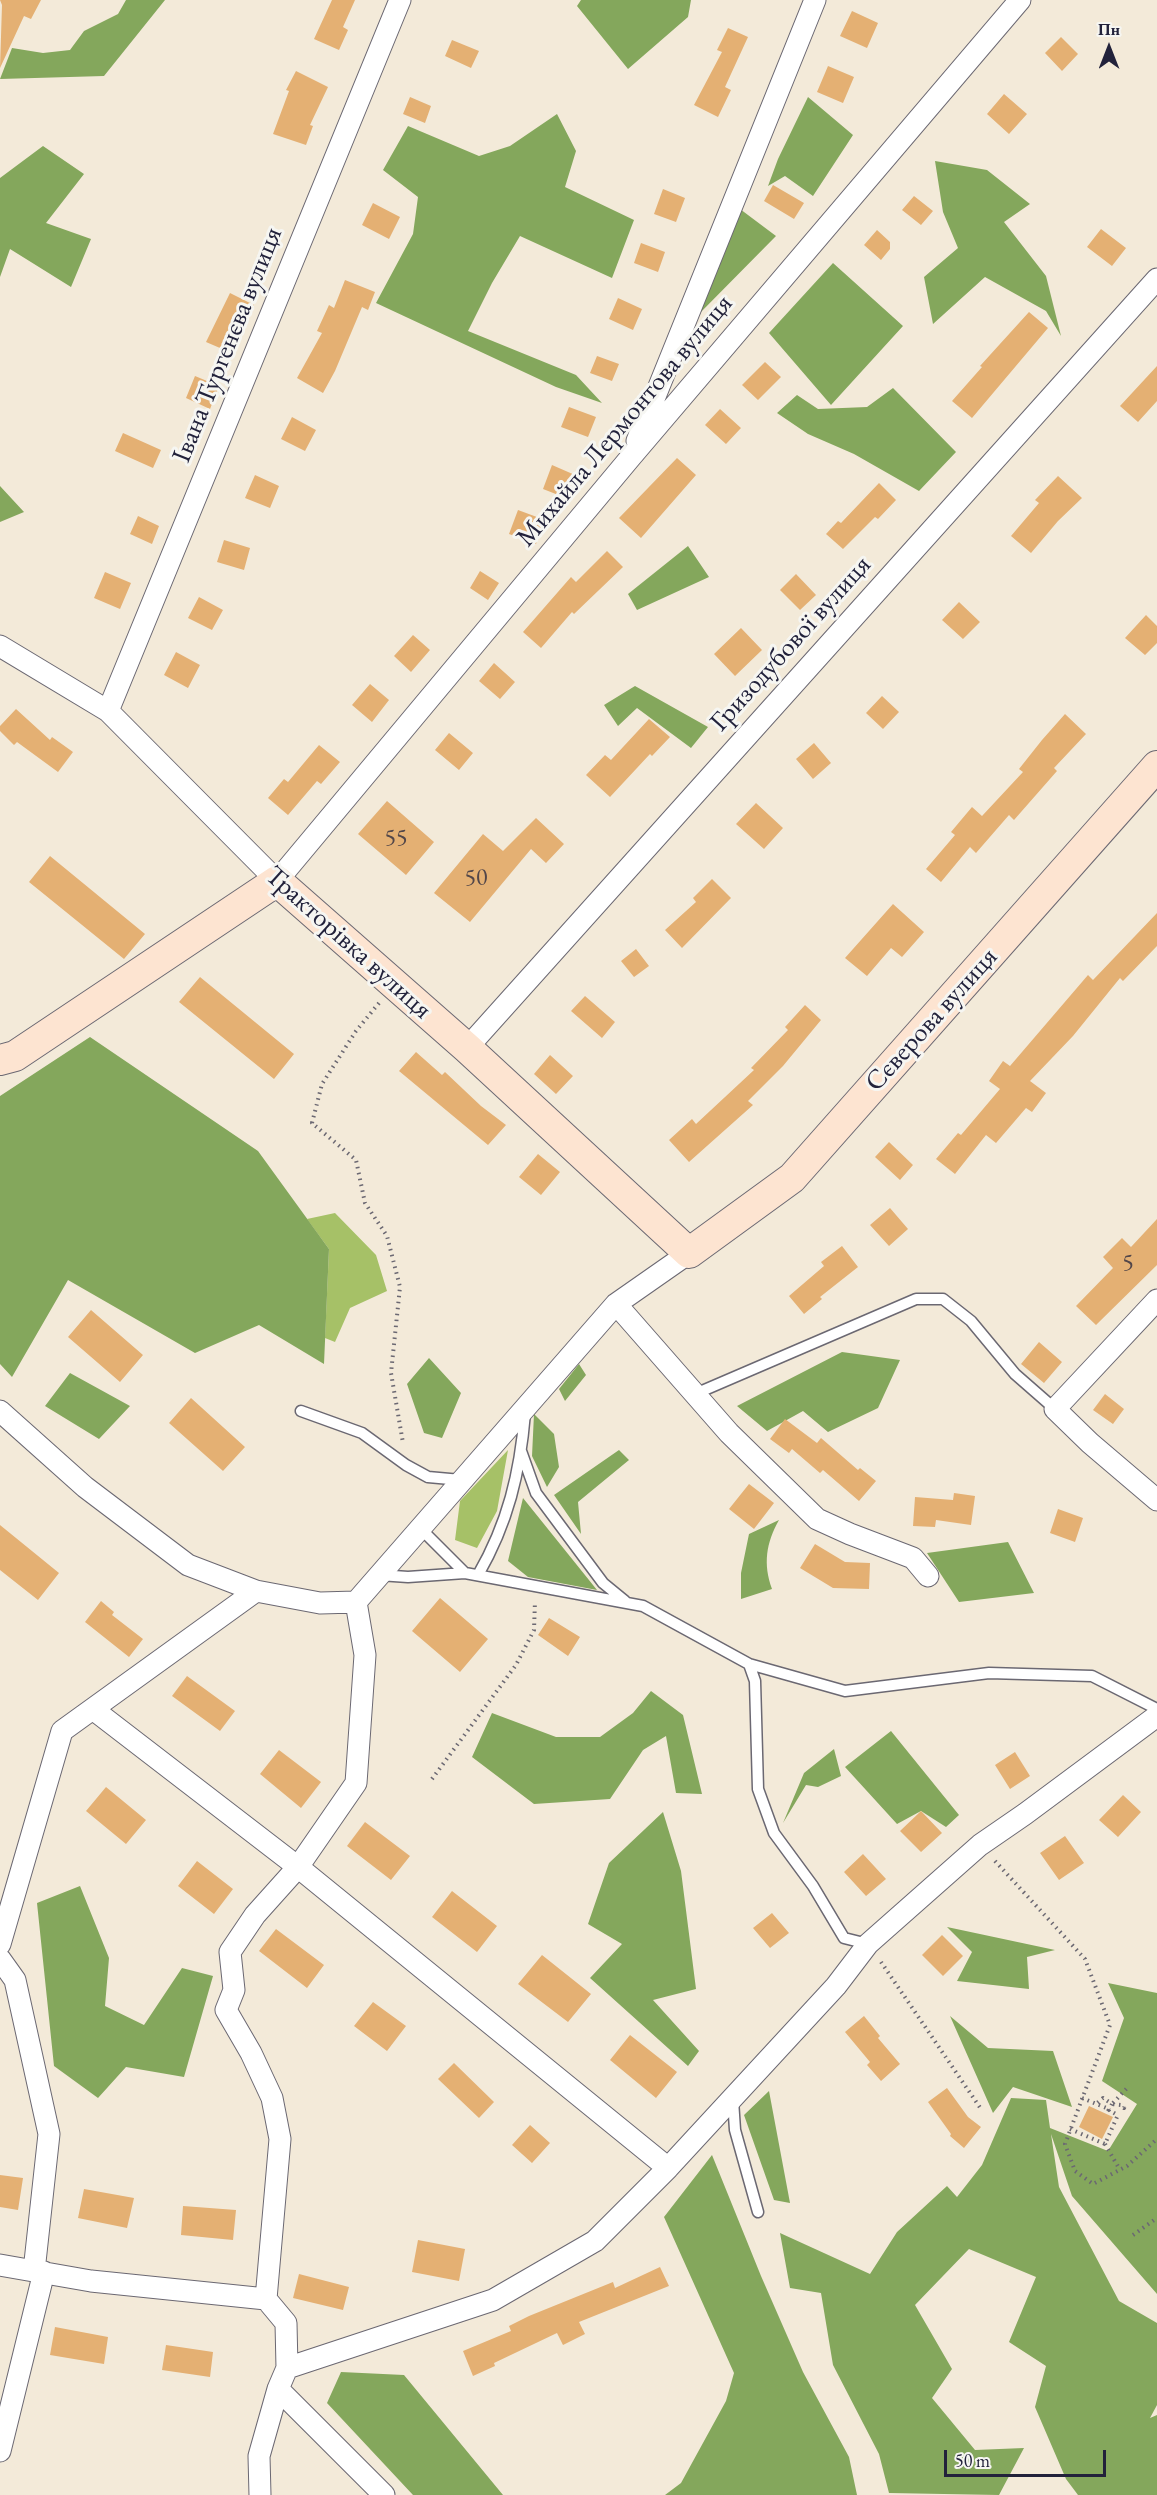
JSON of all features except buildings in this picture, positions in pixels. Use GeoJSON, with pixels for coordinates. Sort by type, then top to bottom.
{"type":"FeatureCollection","features":[{"type":"Feature","properties":{"kind":"main road","name":"Сєверова вулиця"},"geometry":{"type":"LineString","coordinates":[[688,1253],[792,1178],[1157,766]]}},
{"type":"Feature","properties":{"kind":"main road","name":"Тракторівка вулиця"},"geometry":{"type":"LineString","coordinates":[[277,882],[467,1048],[688,1253]]}},
{"type":"Feature","properties":{"kind":"main road"},"geometry":{"type":"LineString","coordinates":[[0,1060],[15,1056],[277,882]]}},
{"type":"Feature","properties":{"kind":"street","name":"Івана Тургенєва вулиця"},"geometry":{"type":"LineString","coordinates":[[108,711],[400,0]]}},
{"type":"Feature","properties":{"kind":"street"},"geometry":{"type":"LineString","coordinates":[[630,458],[815,0]]}},
{"type":"Feature","properties":{"kind":"street","name":"Михайла Лермонтова вулиця"},"geometry":{"type":"LineString","coordinates":[[277,882],[630,458],[1020,0]]}},
{"type":"Feature","properties":{"kind":"street","name":"Гризодубової вулиця"},"geometry":{"type":"LineString","coordinates":[[467,1048],[1157,279]]}},
{"type":"Feature","properties":{"kind":"street","name":"Тракторівка вулиця"},"geometry":{"type":"LineString","coordinates":[[0,646],[108,711],[277,882]]}},
{"type":"Feature","properties":{"kind":"street"},"geometry":{"type":"LineString","coordinates":[[0,1411],[86,1487],[188,1565],[256,1591],[320,1603],[356,1602],[616,1304],[688,1253]]}},
{"type":"Feature","properties":{"kind":"street"},"geometry":{"type":"LineString","coordinates":[[1157,1300],[1055,1409],[1090,1443],[1157,1500]]}},
{"type":"Feature","properties":{"kind":"street"},"geometry":{"type":"LineString","coordinates":[[616,1304],[729,1433],[818,1519],[913,1558],[928,1576]]}},
{"type":"Feature","properties":{"kind":"street"},"geometry":{"type":"LineString","coordinates":[[0,1944],[62,1731],[256,1591]]}},
{"type":"Feature","properties":{"kind":"street"},"geometry":{"type":"LineString","coordinates":[[266,2299],[280,2139],[272,2098],[251,2053],[226,2010],[234,1990],[230,1952],[255,1915],[298,1867],[356,1783],[365,1655],[356,1602]]}},
{"type":"Feature","properties":{"kind":"street"},"geometry":{"type":"LineString","coordinates":[[94,1710],[298,1867],[668,2168]]}},
{"type":"Feature","properties":{"kind":"street"},"geometry":{"type":"LineString","coordinates":[[287,2368],[493,2300],[595,2241],[668,2168],[836,1986],[868,1944],[980,1845],[1157,1716]]}},
{"type":"Feature","properties":{"kind":"street"},"geometry":{"type":"LineString","coordinates":[[0,1959],[15,1980],[48,2134],[39,2271],[0,2451]]}},
{"type":"Feature","properties":{"kind":"street"},"geometry":{"type":"LineString","coordinates":[[0,2265],[91,2281],[266,2299],[286,2323],[287,2368],[278,2389],[259,2456],[260,2495]]}},
{"type":"Feature","properties":{"kind":"street"},"geometry":{"type":"LineString","coordinates":[[278,2389],[384,2495]]}},
{"type":"Feature","properties":{"kind":"lane"},"geometry":{"type":"LineString","coordinates":[[695,1394],[916,1299],[943,1299],[971,1321],[1015,1374],[1055,1409]]}},
{"type":"Feature","properties":{"kind":"lane"},"geometry":{"type":"LineString","coordinates":[[478,1575],[495,1545],[514,1493],[526,1407]]}},
{"type":"Feature","properties":{"kind":"lane"},"geometry":{"type":"LineString","coordinates":[[301,1411],[362,1433],[410,1467],[429,1477],[461,1480]]}},
{"type":"Feature","properties":{"kind":"lane"},"geometry":{"type":"LineString","coordinates":[[521,1450],[536,1493],[603,1583],[626,1603]]}},
{"type":"Feature","properties":{"kind":"lane"},"geometry":{"type":"LineString","coordinates":[[420,1528],[465,1573]]}},
{"type":"Feature","properties":{"kind":"lane"},"geometry":{"type":"LineString","coordinates":[[379,1575],[408,1577],[465,1573],[644,1606],[749,1664],[845,1691],[989,1673],[1092,1676],[1157,1709]]}},
{"type":"Feature","properties":{"kind":"lane"},"geometry":{"type":"LineString","coordinates":[[749,1664],[755,1681],[758,1789],[774,1833],[813,1886],[844,1938],[868,1944]]}},
{"type":"Feature","properties":{"kind":"lane"},"geometry":{"type":"LineString","coordinates":[[732,2097],[735,2130],[758,2212]]}},
{"type":"Feature","properties":{"kind":"path"},"geometry":{"type":"LineString","coordinates":[[395,985],[356,1031],[322,1084],[312,1123],[356,1160],[365,1203],[387,1236],[400,1287],[391,1372],[404,1449],[410,1467]]}},
{"type":"Feature","properties":{"kind":"path"},"geometry":{"type":"LineString","coordinates":[[432,1779],[516,1665],[534,1630],[536,1604],[527,1584]]}},
{"type":"Feature","properties":{"kind":"path"},"geometry":{"type":"LineString","coordinates":[[980,1845],[1085,1959],[1110,2025],[1065,2144],[1075,2171],[1093,2184],[1120,2170],[1157,2139]]}},
{"type":"Feature","properties":{"kind":"path"},"geometry":{"type":"LineString","coordinates":[[868,1944],[981,2109]]}},
{"type":"Feature","properties":{"kind":"path"},"geometry":{"type":"LineString","coordinates":[[1108,2112],[1128,2087]]}},
{"type":"Feature","properties":{"kind":"path"},"geometry":{"type":"LineString","coordinates":[[1082,2098],[1116,2114],[1117,2117],[1105,2144]]}},
{"type":"Feature","properties":{"kind":"path"},"geometry":{"type":"LineString","coordinates":[[1096,2104],[1103,2098],[1113,2104],[1124,2108],[1125,2106]]}},
{"type":"Feature","properties":{"kind":"path"},"geometry":{"type":"LineString","coordinates":[[1070,2129],[1105,2144],[1120,2170]]}},
{"type":"Feature","properties":{"kind":"path"},"geometry":{"type":"LineString","coordinates":[[1133,2235],[1157,2218]]}},
{"type":"Feature","properties":{"kind":"green space"},"geometry":{"type":"Polygon","coordinates":[[[126,0],[165,0],[104,76],[0,79],[12,48],[43,53],[70,50],[84,31],[118,14],[126,0]]]}},
{"type":"Feature","properties":{"kind":"green space"},"geometry":{"type":"Polygon","coordinates":[[[581,0],[691,0],[688,17],[628,69],[577,6],[581,0]]]}},
{"type":"Feature","properties":{"kind":"green space"},"geometry":{"type":"Polygon","coordinates":[[[808,97],[853,135],[813,196],[785,176],[768,186],[778,159],[808,97]]]}},
{"type":"Feature","properties":{"kind":"green space"},"geometry":{"type":"Polygon","coordinates":[[[557,114],[576,151],[565,187],[634,220],[612,278],[520,236],[492,283],[468,331],[576,375],[602,403],[556,387],[376,303],[413,234],[418,197],[383,170],[408,126],[479,156],[510,146],[557,114]]]}},
{"type":"Feature","properties":{"kind":"green space"},"geometry":{"type":"Polygon","coordinates":[[[43,146],[84,174],[46,223],[91,239],[71,287],[10,249],[0,277],[0,178],[43,146]]]}},
{"type":"Feature","properties":{"kind":"green space"},"geometry":{"type":"Polygon","coordinates":[[[935,161],[987,170],[1030,204],[1004,222],[1046,276],[1061,336],[1046,311],[985,277],[933,324],[924,277],[958,248],[943,212],[935,161]]]}},
{"type":"Feature","properties":{"kind":"green space"},"geometry":{"type":"Polygon","coordinates":[[[740,209],[776,236],[697,316],[740,209]]]}},
{"type":"Feature","properties":{"kind":"green space"},"geometry":{"type":"Polygon","coordinates":[[[833,263],[903,326],[831,405],[769,333],[833,263]]]}},
{"type":"Feature","properties":{"kind":"green space"},"geometry":{"type":"Polygon","coordinates":[[[893,388],[956,452],[919,491],[854,454],[808,434],[777,413],[797,395],[818,409],[867,407],[893,388]]]}},
{"type":"Feature","properties":{"kind":"green space"},"geometry":{"type":"Polygon","coordinates":[[[0,486],[24,512],[0,522],[0,486]]]}},
{"type":"Feature","properties":{"kind":"green space"},"geometry":{"type":"Polygon","coordinates":[[[688,546],[709,577],[637,610],[628,594],[688,546]]]}},
{"type":"Feature","properties":{"kind":"green space"},"geometry":{"type":"Polygon","coordinates":[[[635,686],[708,727],[691,748],[637,708],[618,726],[604,705],[635,686]]]}},
{"type":"Feature","properties":{"kind":"green space"},"geometry":{"type":"Polygon","coordinates":[[[90,1037],[258,1151],[329,1249],[324,1364],[259,1325],[195,1353],[68,1280],[12,1377],[0,1364],[0,1096],[90,1037]]]}},
{"type":"Feature","properties":{"kind":"green space"},"geometry":{"type":"Polygon","coordinates":[[[335,1213],[376,1255],[387,1291],[350,1308],[335,1342],[325,1338],[329,1249],[307,1219],[335,1213]]]}},
{"type":"Feature","properties":{"kind":"green space"},"geometry":{"type":"Polygon","coordinates":[[[842,1352],[900,1360],[878,1408],[828,1432],[803,1411],[767,1431],[737,1406],[842,1352]]]}},
{"type":"Feature","properties":{"kind":"green space"},"geometry":{"type":"Polygon","coordinates":[[[429,1358],[461,1393],[442,1438],[424,1433],[407,1384],[429,1358]]]}},
{"type":"Feature","properties":{"kind":"green space"},"geometry":{"type":"Polygon","coordinates":[[[579,1364],[586,1375],[565,1401],[559,1389],[579,1364]]]}},
{"type":"Feature","properties":{"kind":"green space"},"geometry":{"type":"Polygon","coordinates":[[[70,1373],[130,1406],[99,1439],[45,1406],[70,1373]]]}},
{"type":"Feature","properties":{"kind":"green space"},"geometry":{"type":"Polygon","coordinates":[[[534,1414],[554,1434],[559,1467],[547,1487],[532,1456],[534,1414]]]}},
{"type":"Feature","properties":{"kind":"green space"},"geometry":{"type":"Polygon","coordinates":[[[508,1450],[497,1511],[477,1548],[455,1540],[460,1501],[508,1450]]]}},
{"type":"Feature","properties":{"kind":"green space"},"geometry":{"type":"Polygon","coordinates":[[[619,1450],[629,1460],[578,1502],[581,1534],[554,1495],[619,1450]]]}},
{"type":"Feature","properties":{"kind":"green space"},"geometry":{"type":"Polygon","coordinates":[[[523,1498],[597,1590],[528,1577],[508,1561],[523,1498]]]}},
{"type":"Feature","properties":{"kind":"green space"},"geometry":{"type":"Polygon","coordinates":[[[779,1520],[771,1537],[767,1554],[767,1571],[772,1589],[741,1599],[741,1573],[749,1534],[779,1520]]]}},
{"type":"Feature","properties":{"kind":"green space"},"geometry":{"type":"Polygon","coordinates":[[[1008,1542],[1034,1593],[959,1602],[927,1553],[1008,1542]]]}},
{"type":"Feature","properties":{"kind":"green space"},"geometry":{"type":"Polygon","coordinates":[[[651,1691],[683,1715],[702,1794],[676,1793],[666,1736],[643,1750],[610,1799],[534,1804],[472,1757],[492,1713],[556,1737],[600,1737],[633,1713],[651,1691]]]}},
{"type":"Feature","properties":{"kind":"green space"},"geometry":{"type":"Polygon","coordinates":[[[891,1731],[959,1815],[946,1827],[921,1811],[897,1824],[845,1767],[891,1731]]]}},
{"type":"Feature","properties":{"kind":"green space"},"geometry":{"type":"Polygon","coordinates":[[[834,1749],[841,1776],[818,1787],[806,1785],[783,1823],[804,1773],[834,1749]]]}},
{"type":"Feature","properties":{"kind":"green space"},"geometry":{"type":"Polygon","coordinates":[[[663,1812],[681,1871],[696,1989],[653,2000],[699,2051],[688,2066],[590,1978],[622,1944],[588,1924],[609,1863],[663,1812]]]}},
{"type":"Feature","properties":{"kind":"green space"},"geometry":{"type":"Polygon","coordinates":[[[80,1886],[109,1958],[105,2006],[144,2025],[182,1968],[213,1976],[184,2077],[126,2067],[98,2098],[54,2066],[37,1903],[80,1886]]]}},
{"type":"Feature","properties":{"kind":"green space"},"geometry":{"type":"Polygon","coordinates":[[[947,1927],[1055,1950],[1027,1957],[1029,1989],[957,1981],[972,1952],[947,1927]]]}},
{"type":"Feature","properties":{"kind":"green space"},"geometry":{"type":"Polygon","coordinates":[[[1108,1983],[1157,1993],[1157,2294],[1072,2196],[1051,2134],[1059,2187],[1119,2301],[1157,2323],[1157,2405],[1150,2418],[1157,2415],[1157,2495],[1078,2495],[1066,2479],[1035,2407],[1046,2366],[1009,2342],[1036,2277],[969,2249],[915,2305],[952,2369],[932,2398],[975,2450],[1024,2448],[999,2495],[889,2493],[879,2454],[833,2365],[821,2293],[790,2288],[780,2233],[870,2274],[897,2232],[947,2186],[957,2197],[982,2165],[1011,2098],[1046,2100],[1050,2128],[1108,2151],[1137,2104],[1102,2081],[1124,2018],[1108,1983]]]}},
{"type":"Feature","properties":{"kind":"green space"},"geometry":{"type":"Polygon","coordinates":[[[950,2016],[988,2048],[1053,2051],[1072,2107],[1013,2087],[993,2113],[950,2016]]]}},
{"type":"Feature","properties":{"kind":"green space"},"geometry":{"type":"Polygon","coordinates":[[[769,2091],[790,2203],[774,2200],[744,2115],[769,2091]]]}},
{"type":"Feature","properties":{"kind":"green space"},"geometry":{"type":"Polygon","coordinates":[[[712,2155],[803,2372],[849,2457],[857,2495],[665,2495],[681,2483],[726,2401],[734,2373],[664,2217],[712,2155]]]}},
{"type":"Feature","properties":{"kind":"green space"},"geometry":{"type":"Polygon","coordinates":[[[341,2372],[404,2375],[503,2495],[413,2495],[327,2403],[341,2372]]]}}]}
